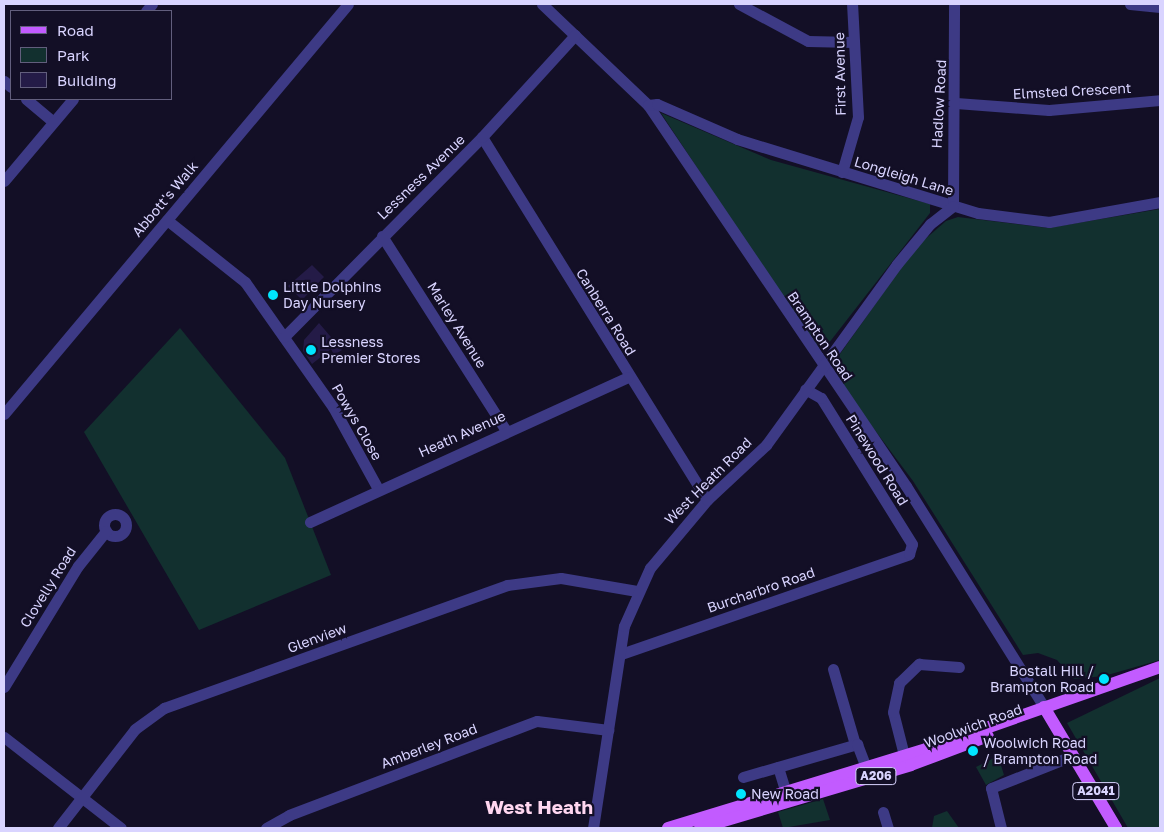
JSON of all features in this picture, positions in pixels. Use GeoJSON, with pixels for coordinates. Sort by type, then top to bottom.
{"type":"FeatureCollection","features":[{"type":"Feature","properties":{"kind":"main road","name":"Woolwich Road"},"geometry":{"type":"LineString","coordinates":[[668,828],[785,790],[866,768],[1102,693],[1116,683],[1160,668]]}},
{"type":"Feature","properties":{"kind":"main road","name":"Woolwich Road"},"geometry":{"type":"LineString","coordinates":[[700,828],[911,765],[1046,711]]}},
{"type":"Feature","properties":{"kind":"main road","name":"A2041"},"geometry":{"type":"LineString","coordinates":[[1046,711],[1116,828]]}},
{"type":"Feature","properties":{"kind":"street","name":"Abbott's Walk"},"geometry":{"type":"LineString","coordinates":[[4,414],[348,4]]}},
{"type":"Feature","properties":{"kind":"street","name":"Brampton Road"},"geometry":{"type":"LineString","coordinates":[[542,4],[648,105],[822,367],[906,486],[1046,711]]}},
{"type":"Feature","properties":{"kind":"street"},"geometry":{"type":"LineString","coordinates":[[739,4],[808,41],[854,42]]}},
{"type":"Feature","properties":{"kind":"street","name":"First Avenue"},"geometry":{"type":"LineString","coordinates":[[842,172],[858,117],[852,4]]}},
{"type":"Feature","properties":{"kind":"street","name":"Hadlow Road"},"geometry":{"type":"LineString","coordinates":[[953,206],[950,145],[956,103],[954,4]]}},
{"type":"Feature","properties":{"kind":"street"},"geometry":{"type":"LineString","coordinates":[[1130,4],[1160,7]]}},
{"type":"Feature","properties":{"kind":"street","name":"Lessness Avenue"},"geometry":{"type":"LineString","coordinates":[[284,337],[382,236],[482,138],[574,35]]}},
{"type":"Feature","properties":{"kind":"street"},"geometry":{"type":"LineString","coordinates":[[27,100],[54,122]]}},
{"type":"Feature","properties":{"kind":"street"},"geometry":{"type":"LineString","coordinates":[[4,181],[72,100]]}},
{"type":"Feature","properties":{"kind":"street","name":"Elmsted Crescent"},"geometry":{"type":"LineString","coordinates":[[956,103],[1049,110],[1160,100]]}},
{"type":"Feature","properties":{"kind":"street","name":"Longleigh Lane"},"geometry":{"type":"LineString","coordinates":[[648,105],[657,104],[737,139],[953,206],[1049,222],[1160,202]]}},
{"type":"Feature","properties":{"kind":"street","name":"Canberra Road"},"geometry":{"type":"LineString","coordinates":[[482,138],[628,377],[707,500]]}},
{"type":"Feature","properties":{"kind":"street","name":"West Heath Road"},"geometry":{"type":"LineString","coordinates":[[593,828],[624,626],[637,591],[666,544],[707,500],[766,445],[897,264],[930,224],[953,206]]}},
{"type":"Feature","properties":{"kind":"street","name":"Powys Close"},"geometry":{"type":"LineString","coordinates":[[167,220],[245,282],[333,407],[378,489]]}},
{"type":"Feature","properties":{"kind":"street","name":"Marley Avenue"},"geometry":{"type":"LineString","coordinates":[[382,236],[506,431]]}},
{"type":"Feature","properties":{"kind":"street","name":"Heath Avenue"},"geometry":{"type":"LineString","coordinates":[[310,522],[378,489],[628,377]]}},
{"type":"Feature","properties":{"kind":"street","name":"Pinewood Road"},"geometry":{"type":"LineString","coordinates":[[805,389],[826,406],[912,544],[909,554]]}},
{"type":"Feature","properties":{"kind":"street","name":"Clovelly Road"},"geometry":{"type":"LineString","coordinates":[[4,687],[78,566],[106,532]]}},
{"type":"Feature","properties":{"kind":"street","name":"Burcharbro Road"},"geometry":{"type":"LineString","coordinates":[[621,654],[909,554]]}},
{"type":"Feature","properties":{"kind":"street","name":"Glenview"},"geometry":{"type":"LineString","coordinates":[[58,828],[135,729],[164,708],[506,585],[561,578],[637,591]]}},
{"type":"Feature","properties":{"kind":"street"},"geometry":{"type":"LineString","coordinates":[[904,755],[893,712],[899,682],[919,664],[959,667]]}},
{"type":"Feature","properties":{"kind":"street"},"geometry":{"type":"LineString","coordinates":[[833,669],[850,746]]}},
{"type":"Feature","properties":{"kind":"street","name":"Amberley Road"},"geometry":{"type":"LineString","coordinates":[[266,828],[289,815],[537,721],[608,730]]}},
{"type":"Feature","properties":{"kind":"street"},"geometry":{"type":"LineString","coordinates":[[4,738],[121,828]]}},
{"type":"Feature","properties":{"kind":"street"},"geometry":{"type":"LineString","coordinates":[[743,777],[850,746],[861,746],[866,768]]}},
{"type":"Feature","properties":{"kind":"street"},"geometry":{"type":"LineString","coordinates":[[1001,828],[991,788],[1072,756]]}},
{"type":"Feature","properties":{"kind":"street"},"geometry":{"type":"LineString","coordinates":[[778,767],[785,790]]}},
{"type":"Feature","properties":{"kind":"street"},"geometry":{"type":"LineString","coordinates":[[883,812],[888,828]]}},
{"type":"Feature","properties":{"kind":"green space"},"geometry":{"type":"Polygon","coordinates":[[[661,113],[771,160],[930,204],[930,213],[825,348],[816,348],[661,113]]]}},
{"type":"Feature","properties":{"kind":"green space"},"geometry":{"type":"Polygon","coordinates":[[[1160,209],[1160,660],[1104,676],[1074,679],[1057,660],[1038,653],[1023,655],[913,481],[838,381],[837,368],[840,354],[915,248],[946,221],[958,217],[1048,228],[1160,209]]]}},
{"type":"Feature","properties":{"kind":"green space"},"geometry":{"type":"Polygon","coordinates":[[[180,328],[285,458],[331,575],[199,630],[84,432],[180,328]]]}},
{"type":"Feature","properties":{"kind":"green space"},"geometry":{"type":"Polygon","coordinates":[[[1160,678],[1160,828],[1128,828],[1067,723],[1160,678]]]}},
{"type":"Feature","properties":{"kind":"green space"},"geometry":{"type":"Polygon","coordinates":[[[998,756],[1004,775],[986,785],[976,767],[998,756]]]}},
{"type":"Feature","properties":{"kind":"green space"},"geometry":{"type":"Polygon","coordinates":[[[823,799],[830,820],[783,828],[778,812],[823,799]]]}},
{"type":"Feature","properties":{"kind":"green space"},"geometry":{"type":"Polygon","coordinates":[[[947,811],[959,828],[932,828],[934,816],[947,811]]]}},
{"type":"Feature","properties":{"kind":"building"},"geometry":{"type":"Polygon","coordinates":[[[312,265],[324,277],[302,300],[288,286],[312,265]]]}},
{"type":"Feature","properties":{"kind":"building"},"geometry":{"type":"Polygon","coordinates":[[[319,323],[342,350],[334,355],[331,349],[312,364],[303,351],[304,340],[319,323]]]}},
{"type":"Feature","properties":{"kind":"place","name":"Little Dolphins Day Nursery"},"geometry":{"type":"Point","coordinates":[273,295]}},
{"type":"Feature","properties":{"kind":"place","name":"Lessness Premier Stores"},"geometry":{"type":"Point","coordinates":[311,350]}},
{"type":"Feature","properties":{"kind":"place","name":"Bostall Hill / Brampton Road"},"geometry":{"type":"Point","coordinates":[1104,679]}},
{"type":"Feature","properties":{"kind":"place","name":"Woolwich Road / Brampton Road"},"geometry":{"type":"Point","coordinates":[973,751]}},
{"type":"Feature","properties":{"kind":"place","name":"New Road"},"geometry":{"type":"Point","coordinates":[741,794]}},
{"type":"Feature","properties":{"kind":"district","name":"West Heath"},"geometry":{"type":"Point","coordinates":[539,807]}}]}
